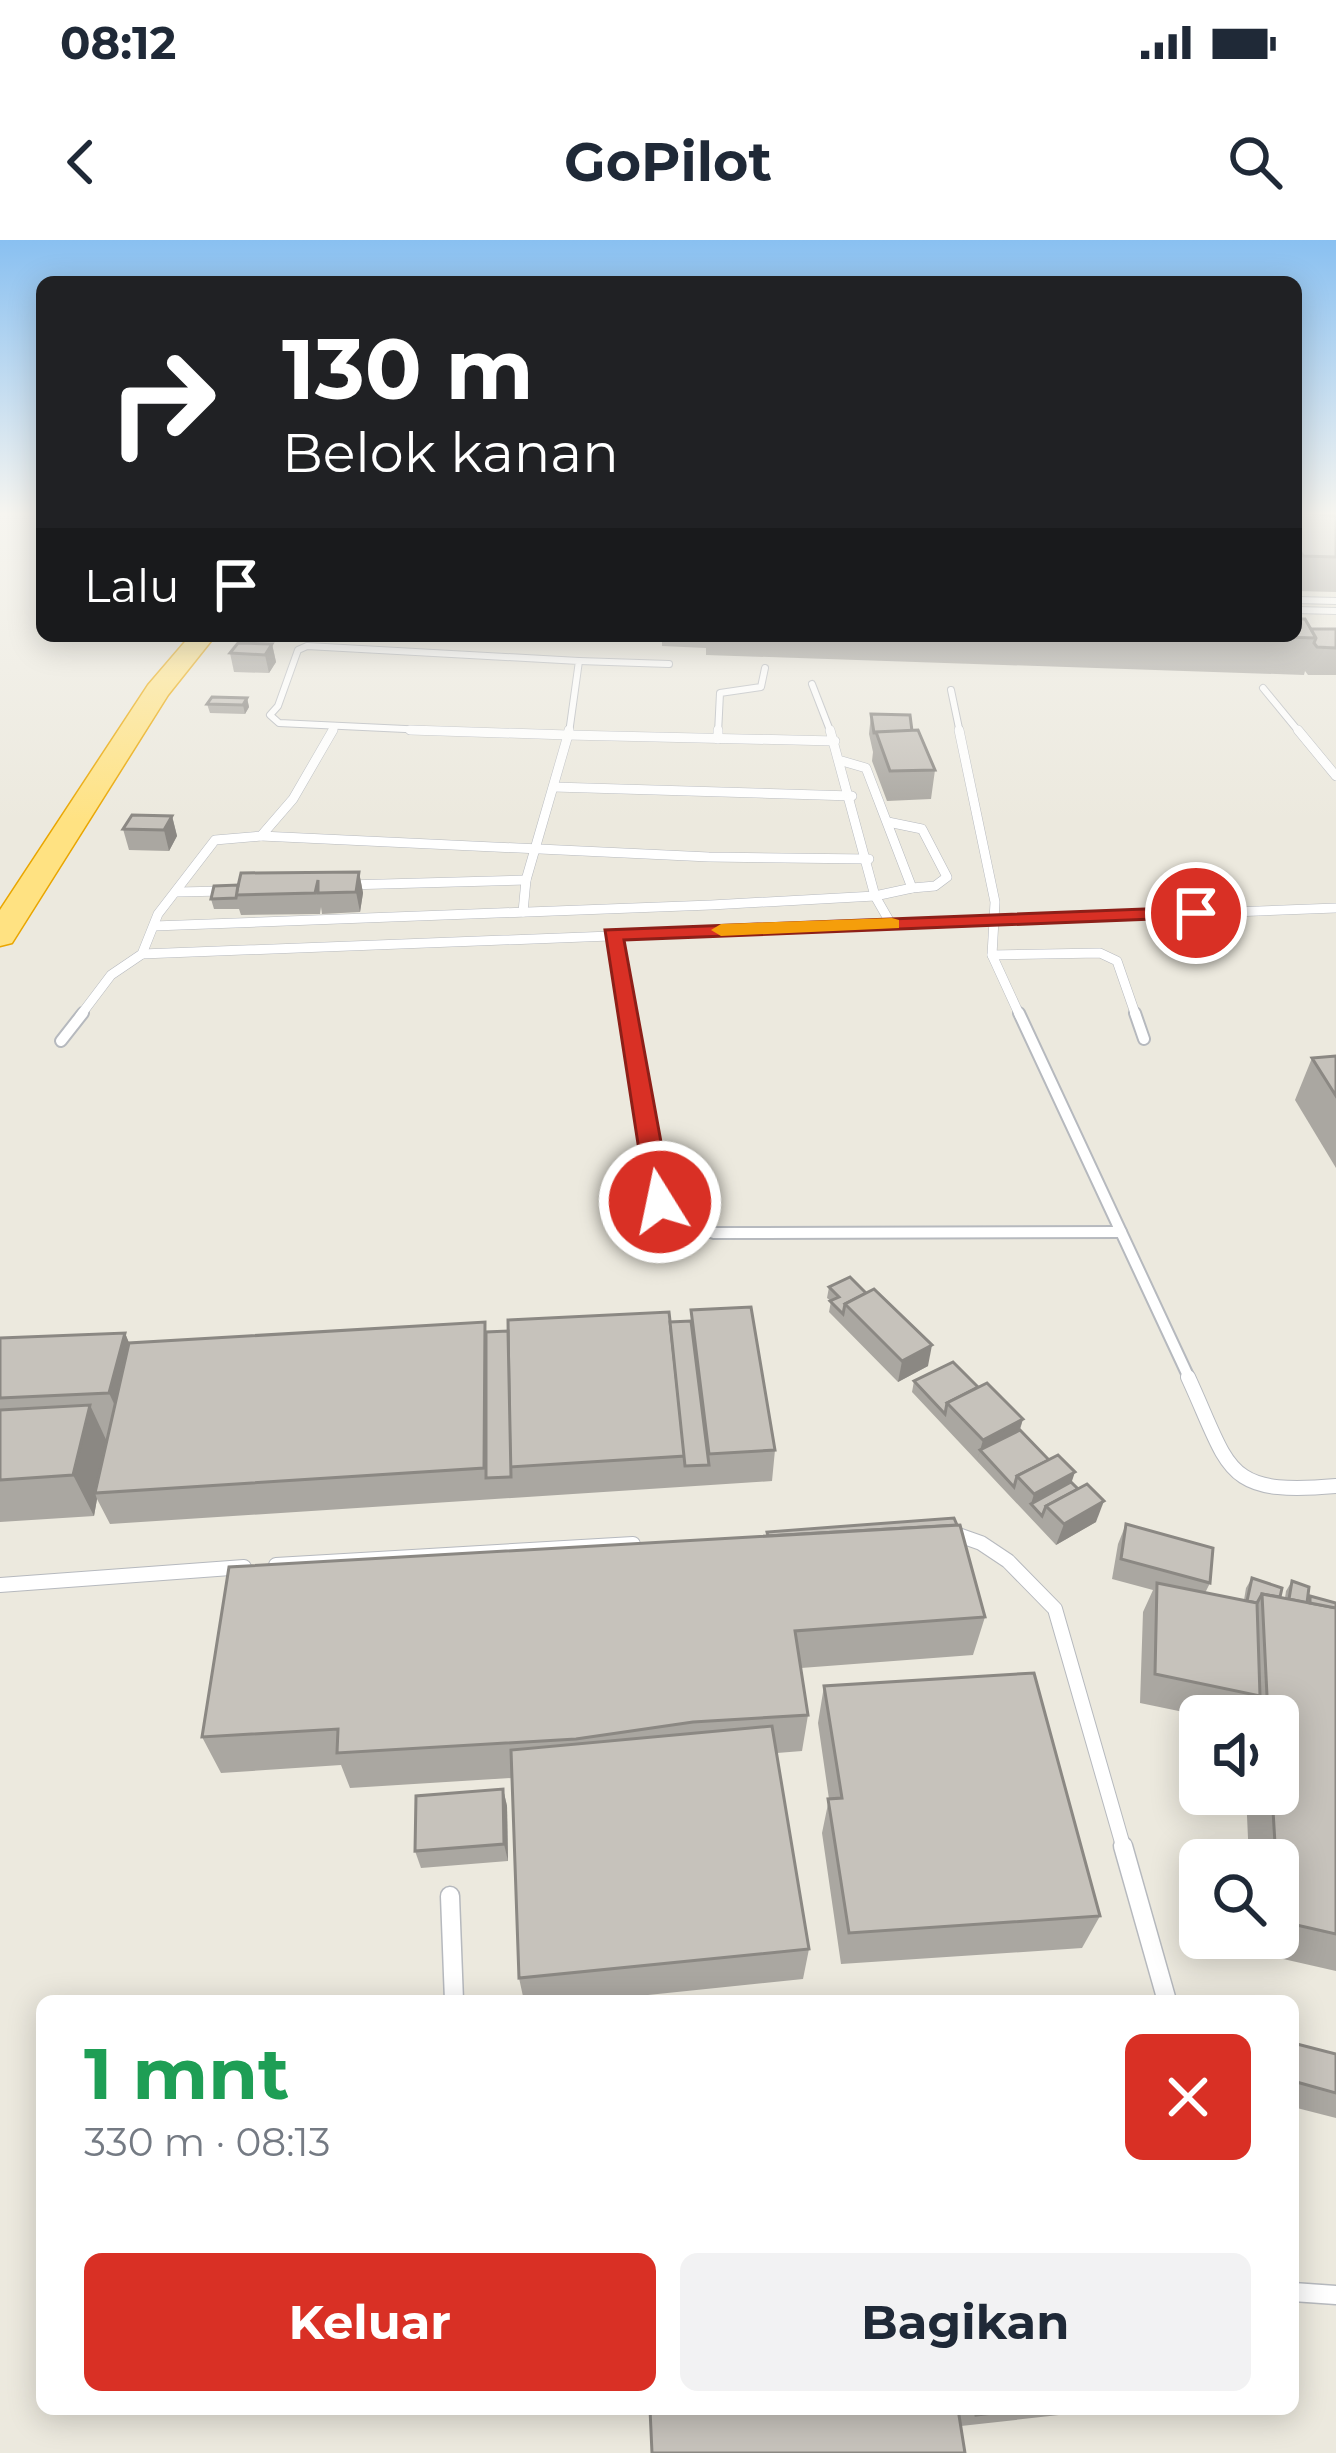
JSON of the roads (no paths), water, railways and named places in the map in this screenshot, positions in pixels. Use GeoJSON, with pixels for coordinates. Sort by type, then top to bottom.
{"type":"FeatureCollection","features":[{"type":"Feature","properties":{"kind":"highway"},"geometry":{"type":"LineString","coordinates":[[0,882],[135,688],[174,642]]}},
{"type":"Feature","properties":{"kind":"highway"},"geometry":{"type":"LineString","coordinates":[[0,936],[158,691],[198,642]]}},
{"type":"Feature","properties":{"kind":"lane"},"geometry":{"type":"LineString","coordinates":[[669,664],[302,647],[270,715],[279,724],[334,727],[835,741]]}},
{"type":"Feature","properties":{"kind":"lane"},"geometry":{"type":"LineString","coordinates":[[523,912],[526,880],[569,733],[579,661]]}},
{"type":"Feature","properties":{"kind":"lane"},"geometry":{"type":"LineString","coordinates":[[718,739],[721,693],[761,687],[765,668]]}},
{"type":"Feature","properties":{"kind":"lane"},"geometry":{"type":"LineString","coordinates":[[812,684],[842,761],[875,896],[891,924]]}},
{"type":"Feature","properties":{"kind":"lane"},"geometry":{"type":"LineString","coordinates":[[1264,688],[1336,776]]}},
{"type":"Feature","properties":{"kind":"lane"},"geometry":{"type":"LineString","coordinates":[[951,690],[997,921],[992,955],[1227,1460],[1243,1482],[1262,1490],[1336,1486]]}},
{"type":"Feature","properties":{"kind":"lane"},"geometry":{"type":"LineString","coordinates":[[261,836],[293,799],[334,727]]}},
{"type":"Feature","properties":{"kind":"lane"},"geometry":{"type":"LineString","coordinates":[[842,761],[866,768],[912,888]]}},
{"type":"Feature","properties":{"kind":"lane"},"geometry":{"type":"LineString","coordinates":[[554,787],[852,796]]}},
{"type":"Feature","properties":{"kind":"lane"},"geometry":{"type":"LineString","coordinates":[[154,926],[875,896],[934,886],[946,877],[926,829],[912,822],[888,822]]}},
{"type":"Feature","properties":{"kind":"lane"},"geometry":{"type":"LineString","coordinates":[[62,1041],[111,975],[142,953],[158,914],[215,840],[261,836],[868,859]]}},
{"type":"Feature","properties":{"kind":"lane"},"geometry":{"type":"LineString","coordinates":[[325,886],[526,880]]}},
{"type":"Feature","properties":{"kind":"lane"},"geometry":{"type":"LineString","coordinates":[[178,892],[238,891]]}},
{"type":"Feature","properties":{"kind":"lane"},"geometry":{"type":"LineString","coordinates":[[142,953],[1336,908]]}},
{"type":"Feature","properties":{"kind":"lane"},"geometry":{"type":"LineString","coordinates":[[613,934],[660,1202],[681,1223],[714,1233],[1120,1232]]}},
{"type":"Feature","properties":{"kind":"lane"},"geometry":{"type":"LineString","coordinates":[[992,955],[1100,953],[1117,961],[1144,1039]]}},
{"type":"Feature","properties":{"kind":"lane"},"geometry":{"type":"LineString","coordinates":[[922,1532],[946,1530],[980,1539],[1013,1560],[1055,1609],[1165,1995]]}},
{"type":"Feature","properties":{"kind":"lane"},"geometry":{"type":"LineString","coordinates":[[0,1586],[435,1553],[644,1544]]}},
{"type":"Feature","properties":{"kind":"lane"},"geometry":{"type":"LineString","coordinates":[[449,1895],[454,1995]]}},
{"type":"Feature","properties":{"kind":"lane"},"geometry":{"type":"LineString","coordinates":[[1299,2292],[1336,2295]]}}]}
